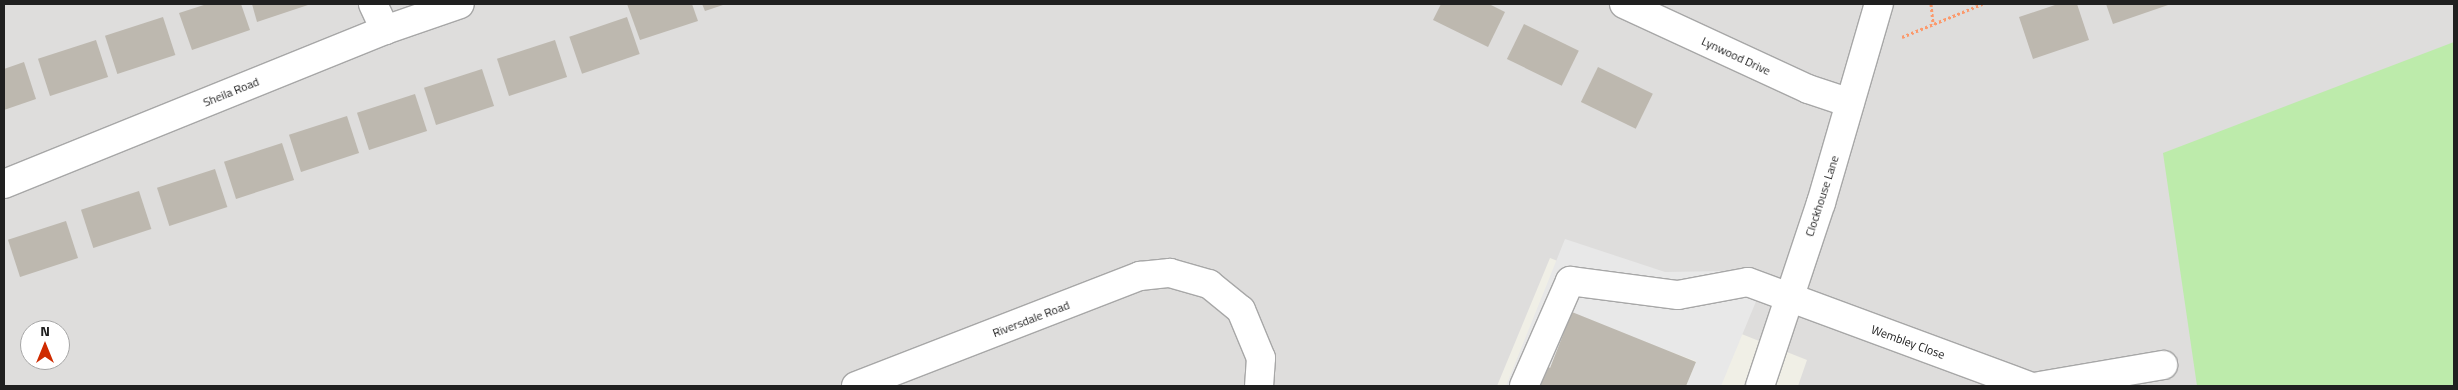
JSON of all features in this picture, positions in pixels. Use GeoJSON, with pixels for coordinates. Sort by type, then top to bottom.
{"type":"FeatureCollection","features":[{"type":"Feature","properties":{"kind":"street"},"geometry":{"type":"LineString","coordinates":[[372,4],[385,30]]}},
{"type":"Feature","properties":{"kind":"street","name":"Sheila Road"},"geometry":{"type":"LineString","coordinates":[[4,184],[385,30],[460,4]]}},
{"type":"Feature","properties":{"kind":"street","name":"Lynwood Drive"},"geometry":{"type":"LineString","coordinates":[[1624,4],[1808,89],[1850,103]]}},
{"type":"Feature","properties":{"kind":"street","name":"Clockhouse Lane"},"geometry":{"type":"LineString","coordinates":[[1760,386],[1850,103],[1879,4]]}},
{"type":"Feature","properties":{"kind":"street","name":"Riversdale Road"},"geometry":{"type":"LineString","coordinates":[[873,383],[1140,276],[1170,273],[1209,284],[1241,310],[1261,358],[1259,386]]}},
{"type":"Feature","properties":{"kind":"street","name":"Wembley Close"},"geometry":{"type":"LineString","coordinates":[[1524,386],[1570,281],[1678,295],[1748,282],[2029,386]]}},
{"type":"Feature","properties":{"kind":"street"},"geometry":{"type":"LineString","coordinates":[[2040,386],[2163,366]]}},
{"type":"Feature","properties":{"kind":"path"},"geometry":{"type":"LineString","coordinates":[[1931,4],[1933,24]]}},
{"type":"Feature","properties":{"kind":"shaded area"},"geometry":{"type":"Polygon","coordinates":[[[4,4],[2454,4],[2454,386],[1798,386],[1807,360],[1550,258],[1497,386],[4,386],[4,4]]]}},
{"type":"Feature","properties":{"kind":"shaded area"},"geometry":{"type":"Polygon","coordinates":[[[1565,239],[1665,272],[1727,271],[1748,282],[1757,299],[1721,386],[1686,386],[1696,361],[1571,316],[1550,368],[1534,386],[1506,386],[1565,239]]]}},
{"type":"Feature","properties":{"kind":"green space"},"geometry":{"type":"Polygon","coordinates":[[[2454,42],[2454,386],[2197,386],[2163,153],[2454,42]]]}},
{"type":"Feature","properties":{"kind":"building"},"geometry":{"type":"Polygon","coordinates":[[[207,4],[241,4],[250,30],[192,50],[179,13],[207,4]]]}},
{"type":"Feature","properties":{"kind":"building"},"geometry":{"type":"Polygon","coordinates":[[[252,4],[311,4],[257,22],[252,4]]]}},
{"type":"Feature","properties":{"kind":"building"},"geometry":{"type":"Polygon","coordinates":[[[627,4],[692,4],[698,21],[640,40],[627,4]]]}},
{"type":"Feature","properties":{"kind":"building"},"geometry":{"type":"Polygon","coordinates":[[[702,4],[726,4],[705,11],[702,4]]]}},
{"type":"Feature","properties":{"kind":"building"},"geometry":{"type":"Polygon","coordinates":[[[1441,4],[1489,4],[1505,12],[1488,47],[1433,20],[1441,4]]]}},
{"type":"Feature","properties":{"kind":"building"},"geometry":{"type":"Polygon","coordinates":[[[2058,4],[2077,4],[2089,40],[2033,59],[2019,17],[2058,4]]]}},
{"type":"Feature","properties":{"kind":"building"},"geometry":{"type":"Polygon","coordinates":[[[2106,4],[2171,4],[2113,24],[2106,4]]]}},
{"type":"Feature","properties":{"kind":"building"},"geometry":{"type":"Polygon","coordinates":[[[163,17],[175,55],[117,74],[105,36],[163,17]]]}},
{"type":"Feature","properties":{"kind":"building"},"geometry":{"type":"Polygon","coordinates":[[[627,17],[640,54],[582,74],[569,37],[627,17]]]}},
{"type":"Feature","properties":{"kind":"building"},"geometry":{"type":"Polygon","coordinates":[[[1524,24],[1579,51],[1562,86],[1507,59],[1524,24]]]}},
{"type":"Feature","properties":{"kind":"building"},"geometry":{"type":"Polygon","coordinates":[[[96,40],[108,77],[50,96],[38,59],[96,40]]]}},
{"type":"Feature","properties":{"kind":"building"},"geometry":{"type":"Polygon","coordinates":[[[555,40],[567,77],[509,96],[497,59],[555,40]]]}},
{"type":"Feature","properties":{"kind":"building"},"geometry":{"type":"Polygon","coordinates":[[[24,62],[36,99],[4,110],[4,69],[24,62]]]}},
{"type":"Feature","properties":{"kind":"building"},"geometry":{"type":"Polygon","coordinates":[[[1598,67],[1653,94],[1636,129],[1581,102],[1598,67]]]}},
{"type":"Feature","properties":{"kind":"building"},"geometry":{"type":"Polygon","coordinates":[[[482,69],[494,106],[436,125],[424,88],[482,69]]]}},
{"type":"Feature","properties":{"kind":"building"},"geometry":{"type":"Polygon","coordinates":[[[415,94],[427,131],[369,150],[357,113],[415,94]]]}},
{"type":"Feature","properties":{"kind":"building"},"geometry":{"type":"Polygon","coordinates":[[[347,116],[359,153],[301,172],[289,135],[347,116]]]}},
{"type":"Feature","properties":{"kind":"building"},"geometry":{"type":"Polygon","coordinates":[[[282,143],[294,180],[236,199],[224,162],[282,143]]]}},
{"type":"Feature","properties":{"kind":"building"},"geometry":{"type":"Polygon","coordinates":[[[215,169],[227,207],[169,226],[157,188],[215,169]]]}},
{"type":"Feature","properties":{"kind":"building"},"geometry":{"type":"Polygon","coordinates":[[[139,191],[151,229],[93,248],[81,210],[139,191]]]}},
{"type":"Feature","properties":{"kind":"building"},"geometry":{"type":"Polygon","coordinates":[[[66,221],[78,258],[20,277],[8,240],[66,221]]]}},
{"type":"Feature","properties":{"kind":"building"},"geometry":{"type":"Polygon","coordinates":[[[1572,312],[1696,362],[1686,386],[1534,386],[1544,363],[1550,368],[1572,312]]]}}]}
